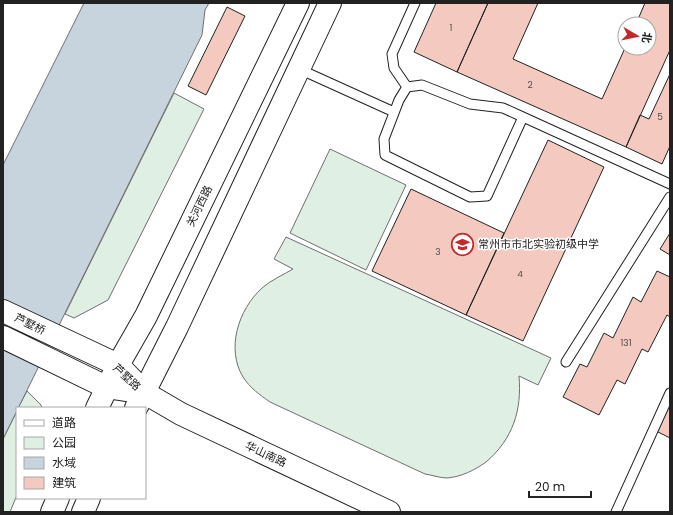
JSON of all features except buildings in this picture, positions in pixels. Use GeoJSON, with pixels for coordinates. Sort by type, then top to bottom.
{"type":"FeatureCollection","features":[{"type":"Feature","properties":{"kind":"main road","name":"关河西路"},"geometry":{"type":"LineString","coordinates":[[97,407],[106,387],[146,316],[298,3]]}},
{"type":"Feature","properties":{"kind":"main road"},"geometry":{"type":"LineString","coordinates":[[140,401],[330,3]]}},
{"type":"Feature","properties":{"kind":"main road","name":"芦墅桥"},"geometry":{"type":"LineString","coordinates":[[3,311],[57,337]]}},
{"type":"Feature","properties":{"kind":"main road","name":"芦墅桥"},"geometry":{"type":"LineString","coordinates":[[3,336],[48,357]]}},
{"type":"Feature","properties":{"kind":"main road","name":"芦墅路"},"geometry":{"type":"LineString","coordinates":[[57,337],[118,365],[140,401]]}},
{"type":"Feature","properties":{"kind":"main road","name":"芦墅路"},"geometry":{"type":"LineString","coordinates":[[48,357],[106,387],[140,401]]}},
{"type":"Feature","properties":{"kind":"main road","name":"华山南路"},"geometry":{"type":"LineString","coordinates":[[140,401],[181,414],[389,512]]}},
{"type":"Feature","properties":{"kind":"main road"},"geometry":{"type":"LineString","coordinates":[[52,512],[58,499]]}},
{"type":"Feature","properties":{"kind":"main road"},"geometry":{"type":"LineString","coordinates":[[83,512],[89,499]]}},
{"type":"Feature","properties":{"kind":"lane"},"geometry":{"type":"LineString","coordinates":[[407,87],[394,68],[392,54],[415,3]]}},
{"type":"Feature","properties":{"kind":"lane"},"geometry":{"type":"LineString","coordinates":[[299,69],[394,112]]}},
{"type":"Feature","properties":{"kind":"lane"},"geometry":{"type":"LineString","coordinates":[[407,87],[422,85],[470,104],[503,108],[670,184]]}},
{"type":"Feature","properties":{"kind":"lane"},"geometry":{"type":"LineString","coordinates":[[407,87],[394,112],[384,139],[385,155],[470,197],[487,196],[523,117]]}},
{"type":"Feature","properties":{"kind":"lane"},"geometry":{"type":"LineString","coordinates":[[566,362],[670,196]]}},
{"type":"Feature","properties":{"kind":"lane"},"geometry":{"type":"LineString","coordinates":[[616,512],[670,393]]}},
{"type":"Feature","properties":{"kind":"green space"},"geometry":{"type":"Polygon","coordinates":[[[174,93],[204,109],[108,300],[74,318],[65,314],[174,93]]]}},
{"type":"Feature","properties":{"kind":"green space"},"geometry":{"type":"Polygon","coordinates":[[[330,149],[406,185],[366,270],[290,233],[330,149]]]}},
{"type":"Feature","properties":{"kind":"green space"},"geometry":{"type":"Polygon","coordinates":[[[286,237],[551,358],[538,385],[519,376],[519,401],[514,423],[503,444],[486,462],[468,473],[447,478],[425,474],[270,402],[249,385],[238,366],[235,354],[237,330],[247,307],[262,288],[293,269],[274,259],[286,237]]]}},
{"type":"Feature","properties":{"kind":"green space"},"geometry":{"type":"Polygon","coordinates":[[[27,391],[42,407],[19,407],[27,391]]]}},
{"type":"Feature","properties":{"kind":"green space"},"geometry":{"type":"Polygon","coordinates":[[[16,413],[16,497],[10,512],[3,512],[3,439],[16,413]]]}},
{"type":"Feature","properties":{"kind":"water"},"geometry":{"type":"Polygon","coordinates":[[[84,3],[209,3],[205,10],[202,35],[19,407],[16,407],[16,413],[3,439],[3,165],[84,3]]]}},
{"type":"Feature","properties":{"kind":"place","name":"常州市市北实验初级中学"},"geometry":{"type":"Point","coordinates":[463,244]}}]}
